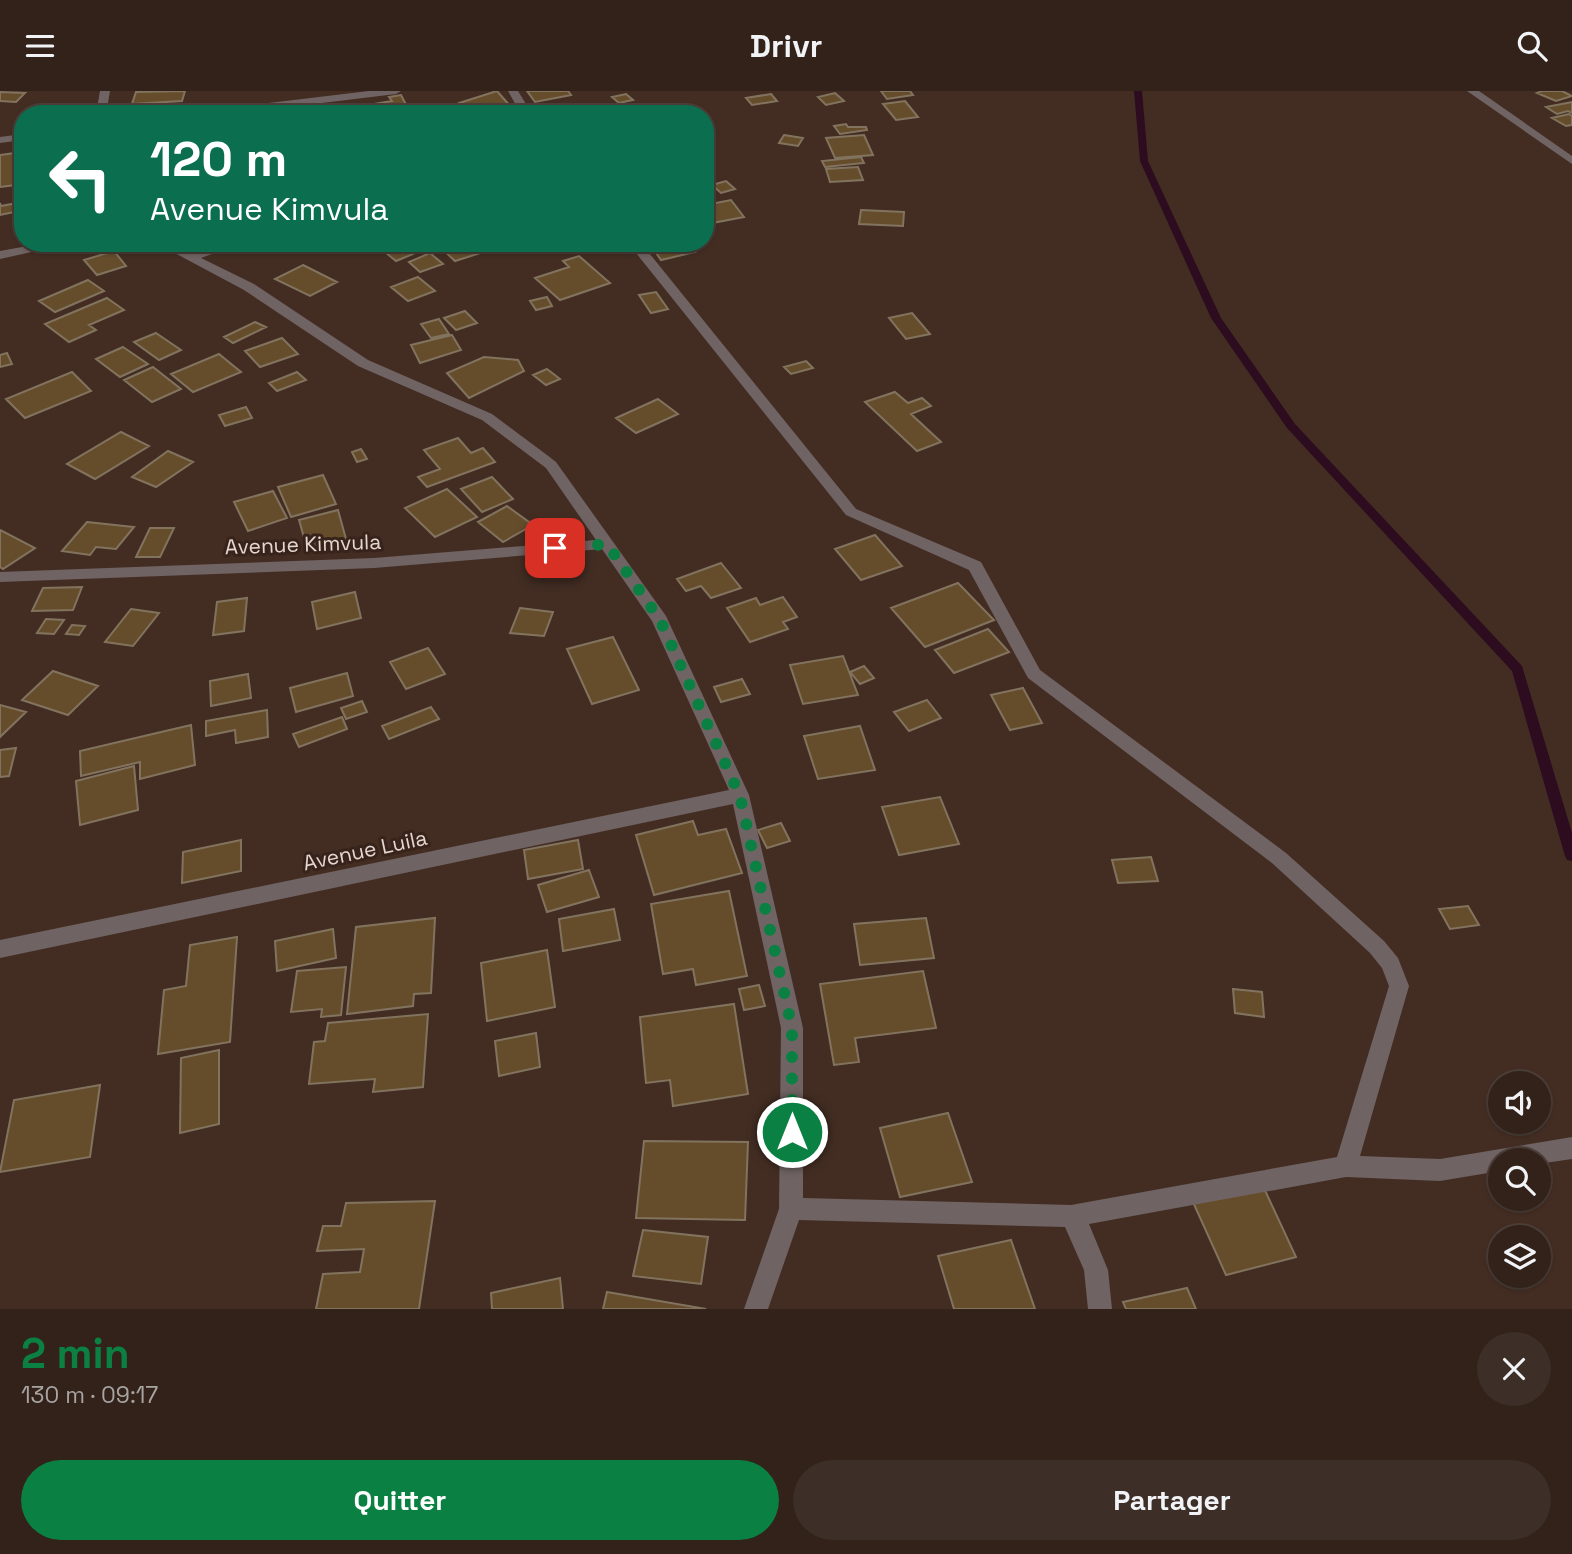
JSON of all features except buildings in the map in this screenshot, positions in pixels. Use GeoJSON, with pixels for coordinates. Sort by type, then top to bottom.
{"type":"FeatureCollection","features":[{"type":"Feature","properties":{"kind":"street"},"geometry":{"type":"LineString","coordinates":[[279,105],[396,91]]}},
{"type":"Feature","properties":{"kind":"street"},"geometry":{"type":"LineString","coordinates":[[1472,91],[1572,162]]}},
{"type":"Feature","properties":{"kind":"street"},"geometry":{"type":"LineString","coordinates":[[181,252],[249,287],[363,363],[487,417],[551,465],[660,620],[740,796],[792,1028],[792,1209],[755,1309]]}},
{"type":"Feature","properties":{"kind":"street"},"geometry":{"type":"LineString","coordinates":[[191,257],[207,252]]}},
{"type":"Feature","properties":{"kind":"street"},"geometry":{"type":"LineString","coordinates":[[641,252],[851,512],[975,566],[1034,674],[1279,858],[1377,947],[1391,964],[1399,986],[1346,1166]]}},
{"type":"Feature","properties":{"kind":"street","name":"Avenue Kimvula"},"geometry":{"type":"LineString","coordinates":[[0,577],[374,563],[607,544]]}},
{"type":"Feature","properties":{"kind":"street","name":"Avenue Luila"},"geometry":{"type":"LineString","coordinates":[[0,949],[740,796]]}},
{"type":"Feature","properties":{"kind":"street"},"geometry":{"type":"LineString","coordinates":[[792,1209],[1071,1216],[1346,1166],[1440,1170],[1572,1147]]}},
{"type":"Feature","properties":{"kind":"street"},"geometry":{"type":"LineString","coordinates":[[1071,1216],[1095,1256],[1100,1309]]}},
{"type":"Feature","properties":{"kind":"waterway"},"geometry":{"type":"LineString","coordinates":[[1138,91],[1144,161],[1216,318],[1291,426],[1518,669],[1572,856]]}},
{"type":"Feature","properties":{"kind":"route"},"geometry":{"type":"LineString","coordinates":[[555,548],[607,544],[660,620],[740,796],[792,1028],[792,1132]]}}]}
